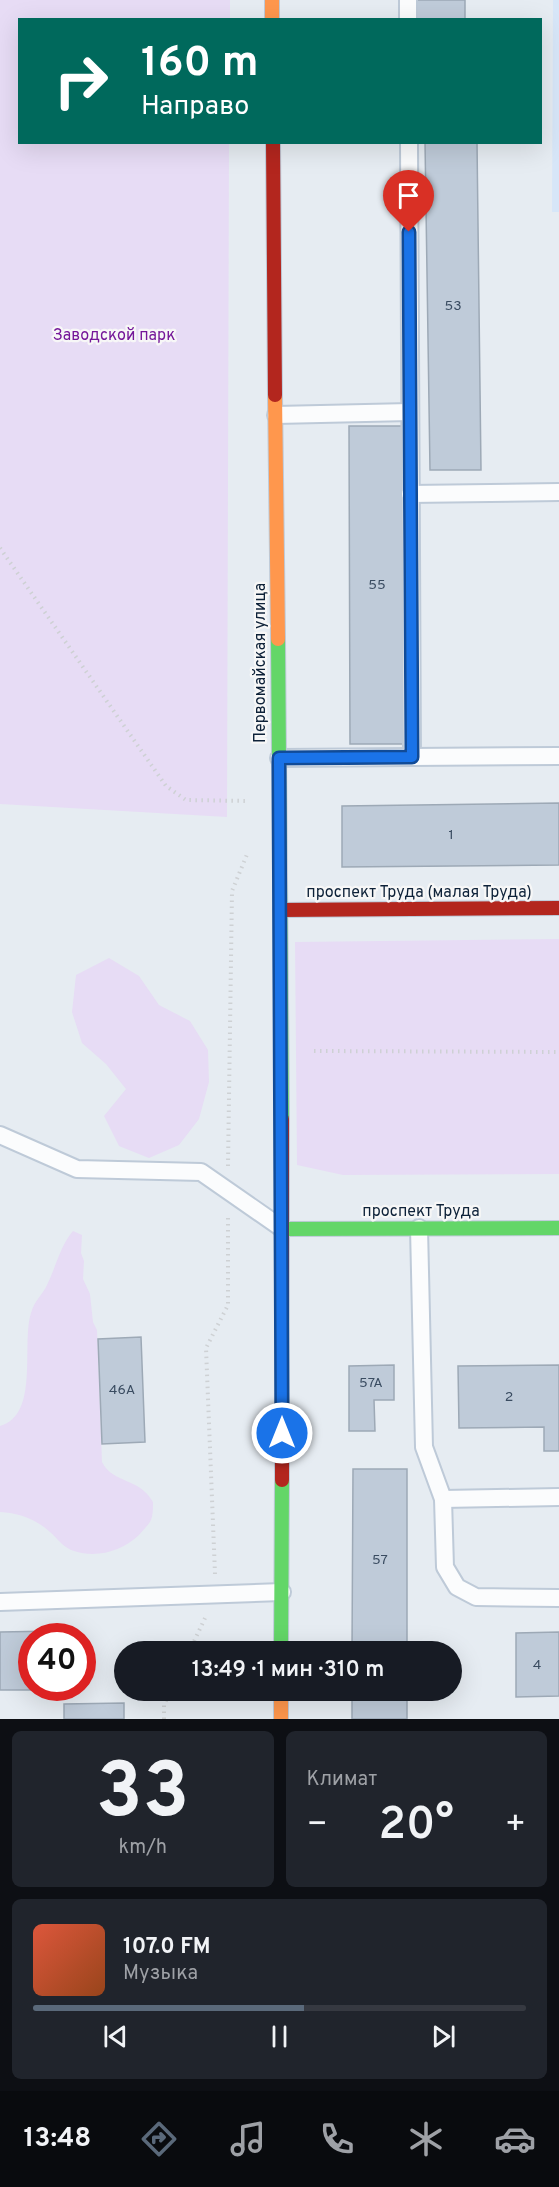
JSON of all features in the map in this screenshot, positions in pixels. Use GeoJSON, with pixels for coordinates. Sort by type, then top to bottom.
{"type":"FeatureCollection","features":[{"type":"Feature","properties":{"kind":"street"},"geometry":{"type":"LineString","coordinates":[[272,0],[272,18]]}},
{"type":"Feature","properties":{"kind":"street","name":"Первомайская улица"},"geometry":{"type":"LineString","coordinates":[[273,144],[282,1229],[281,1641]]}},
{"type":"Feature","properties":{"kind":"street","name":"проспект Труда (малая Труда)"},"geometry":{"type":"LineString","coordinates":[[280,910],[559,908]]}},
{"type":"Feature","properties":{"kind":"street","name":"проспект Труда"},"geometry":{"type":"LineString","coordinates":[[282,1229],[559,1228]]}},
{"type":"Feature","properties":{"kind":"street"},"geometry":{"type":"LineString","coordinates":[[281,1701],[281,1719]]}},
{"type":"Feature","properties":{"kind":"lane"},"geometry":{"type":"LineString","coordinates":[[408,0],[408,18]]}},
{"type":"Feature","properties":{"kind":"lane"},"geometry":{"type":"LineString","coordinates":[[409,144],[412,757]]}},
{"type":"Feature","properties":{"kind":"lane"},"geometry":{"type":"LineString","coordinates":[[276,415],[410,412]]}},
{"type":"Feature","properties":{"kind":"lane"},"geometry":{"type":"LineString","coordinates":[[411,494],[559,492]]}},
{"type":"Feature","properties":{"kind":"lane"},"geometry":{"type":"LineString","coordinates":[[279,758],[559,756]]}},
{"type":"Feature","properties":{"kind":"lane"},"geometry":{"type":"LineString","coordinates":[[0,1135],[77,1169],[201,1172],[282,1229]]}},
{"type":"Feature","properties":{"kind":"lane"},"geometry":{"type":"LineString","coordinates":[[419,1228],[424,1447],[443,1499],[445,1567],[457,1587],[476,1597],[559,1598]]}},
{"type":"Feature","properties":{"kind":"lane"},"geometry":{"type":"LineString","coordinates":[[443,1499],[559,1497]]}},
{"type":"Feature","properties":{"kind":"lane"},"geometry":{"type":"LineString","coordinates":[[0,1602],[282,1592]]}},
{"type":"Feature","properties":{"kind":"path"},"geometry":{"type":"LineString","coordinates":[[0,548],[166,786],[186,800],[249,801]]}},
{"type":"Feature","properties":{"kind":"path"},"geometry":{"type":"LineString","coordinates":[[194,1641],[215,1594],[206,1348],[228,1305],[232,891],[249,849]]}},
{"type":"Feature","properties":{"kind":"path"},"geometry":{"type":"LineString","coordinates":[[314,1051],[559,1052]]}},
{"type":"Feature","properties":{"kind":"path"},"geometry":{"type":"LineString","coordinates":[[164,1719],[166,1701]]}},
{"type":"Feature","properties":{"kind":"shaded area"},"geometry":{"type":"Polygon","coordinates":[[[553,0],[559,0],[559,212],[552,212],[553,0]]]}},
{"type":"Feature","properties":{"kind":"green space","name":"Заводской парк"},"geometry":{"type":"Polygon","coordinates":[[[0,0],[230,0],[230,18],[18,18],[18,144],[229,144],[227,817],[0,804],[0,0]]]}},
{"type":"Feature","properties":{"kind":"green space"},"geometry":{"type":"Polygon","coordinates":[[[559,939],[559,1174],[343,1175],[297,1165],[295,942],[559,939]]]}},
{"type":"Feature","properties":{"kind":"green space"},"geometry":{"type":"Polygon","coordinates":[[[109,958],[139,976],[159,1005],[190,1021],[208,1050],[209,1082],[199,1119],[179,1145],[149,1158],[119,1146],[104,1116],[126,1089],[106,1064],[82,1043],[72,1012],[76,975],[109,958]]]}},
{"type":"Feature","properties":{"kind":"green space"},"geometry":{"type":"Polygon","coordinates":[[[73,1231],[82,1235],[83,1279],[90,1294],[93,1322],[97,1330],[102,1462],[119,1478],[141,1488],[153,1502],[151,1520],[139,1535],[116,1550],[98,1554],[71,1550],[45,1527],[33,1520],[0,1512],[0,1426],[12,1419],[20,1408],[27,1377],[28,1326],[31,1313],[73,1231]]]}},
{"type":"Feature","properties":{"kind":"building"},"geometry":{"type":"Polygon","coordinates":[[[413,0],[465,0],[465,18],[414,18],[413,0]]]}},
{"type":"Feature","properties":{"kind":"building"},"geometry":{"type":"Polygon","coordinates":[[[425,144],[477,144],[481,470],[430,470],[425,144]]]}},
{"type":"Feature","properties":{"kind":"building"},"geometry":{"type":"Polygon","coordinates":[[[349,426],[404,426],[404,744],[350,744],[349,426]]]}},
{"type":"Feature","properties":{"kind":"building"},"geometry":{"type":"Polygon","coordinates":[[[559,803],[559,865],[342,867],[342,806],[559,803]]]}},
{"type":"Feature","properties":{"kind":"building"},"geometry":{"type":"Polygon","coordinates":[[[141,1337],[145,1442],[102,1444],[98,1339],[141,1337]]]}},
{"type":"Feature","properties":{"kind":"building"},"geometry":{"type":"Polygon","coordinates":[[[394,1365],[394,1400],[374,1400],[375,1431],[349,1431],[349,1366],[394,1365]]]}},
{"type":"Feature","properties":{"kind":"building"},"geometry":{"type":"Polygon","coordinates":[[[559,1365],[559,1451],[544,1451],[544,1427],[459,1428],[458,1366],[559,1365]]]}},
{"type":"Feature","properties":{"kind":"building"},"geometry":{"type":"Polygon","coordinates":[[[353,1469],[407,1469],[407,1641],[352,1641],[353,1469]]]}},
{"type":"Feature","properties":{"kind":"building"},"geometry":{"type":"Polygon","coordinates":[[[0,1632],[18,1632],[18,1690],[0,1690],[0,1632]]]}},
{"type":"Feature","properties":{"kind":"building"},"geometry":{"type":"Polygon","coordinates":[[[559,1632],[559,1696],[516,1697],[516,1633],[559,1632]]]}},
{"type":"Feature","properties":{"kind":"building"},"geometry":{"type":"Polygon","coordinates":[[[352,1701],[407,1701],[407,1719],[352,1719],[352,1701]]]}},
{"type":"Feature","properties":{"kind":"building"},"geometry":{"type":"Polygon","coordinates":[[[124,1703],[124,1719],[64,1719],[64,1704],[124,1703]]]}},
{"type":"Feature","properties":{"kind":"traffic: fast"},"geometry":{"type":"LineString","coordinates":[[278,639],[282,1119]]}},
{"type":"Feature","properties":{"kind":"traffic: fast"},"geometry":{"type":"LineString","coordinates":[[283,1229],[559,1228]]}},
{"type":"Feature","properties":{"kind":"traffic: fast"},"geometry":{"type":"LineString","coordinates":[[281,1641],[282,1480]]}},
{"type":"Feature","properties":{"kind":"traffic: slow"},"geometry":{"type":"LineString","coordinates":[[272,0],[272,18]]}},
{"type":"Feature","properties":{"kind":"traffic: slow"},"geometry":{"type":"LineString","coordinates":[[275,395],[278,639]]}},
{"type":"Feature","properties":{"kind":"traffic: slow"},"geometry":{"type":"LineString","coordinates":[[281,1701],[281,1719]]}},
{"type":"Feature","properties":{"kind":"traffic: jam"},"geometry":{"type":"LineString","coordinates":[[273,144],[275,395]]}},
{"type":"Feature","properties":{"kind":"traffic: jam"},"geometry":{"type":"LineString","coordinates":[[280,910],[559,908]]}},
{"type":"Feature","properties":{"kind":"traffic: jam"},"geometry":{"type":"LineString","coordinates":[[282,1119],[282,1480]]}},
{"type":"Feature","properties":{"kind":"route"},"geometry":{"type":"LineString","coordinates":[[282,1433],[279,758],[412,757],[409,232]]}}]}
